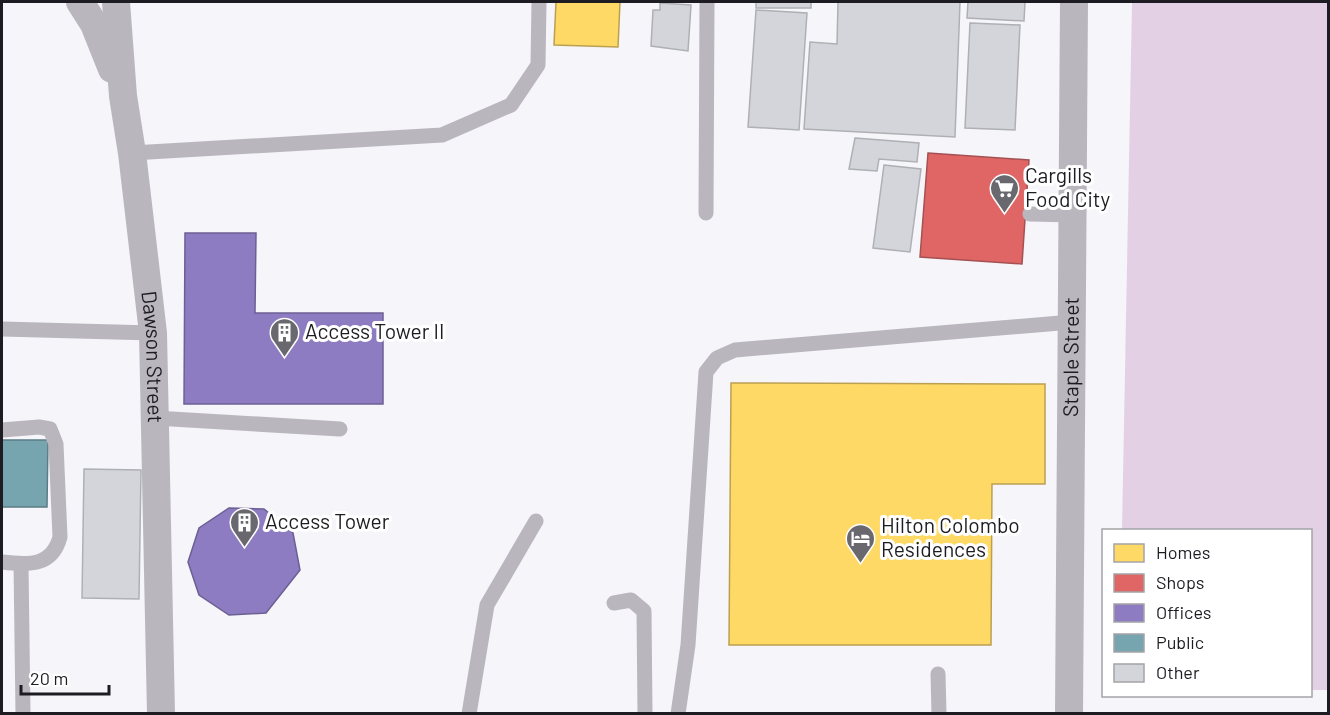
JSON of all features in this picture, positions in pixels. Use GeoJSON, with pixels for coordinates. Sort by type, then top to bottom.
{"type":"FeatureCollection","features":[{"type":"Feature","properties":{"kind":"street"},"geometry":{"type":"LineString","coordinates":[[80,2],[94,24],[123,96]]}},
{"type":"Feature","properties":{"kind":"street","name":"Dawson Street"},"geometry":{"type":"LineString","coordinates":[[116,2],[123,96],[153,333],[160,714]]}},
{"type":"Feature","properties":{"kind":"street","name":"Staple Street"},"geometry":{"type":"LineString","coordinates":[[1069,714],[1074,2]]}},
{"type":"Feature","properties":{"kind":"lane"},"geometry":{"type":"LineString","coordinates":[[132,153],[442,135],[511,105],[538,65],[539,2]]}},
{"type":"Feature","properties":{"kind":"lane"},"geometry":{"type":"LineString","coordinates":[[706,213],[707,2]]}},
{"type":"Feature","properties":{"kind":"lane"},"geometry":{"type":"LineString","coordinates":[[1030,214],[1073,215]]}},
{"type":"Feature","properties":{"kind":"lane"},"geometry":{"type":"LineString","coordinates":[[678,714],[688,645],[706,372],[717,358],[735,350],[1072,322]]}},
{"type":"Feature","properties":{"kind":"lane"},"geometry":{"type":"LineString","coordinates":[[2,329],[153,333]]}},
{"type":"Feature","properties":{"kind":"lane"},"geometry":{"type":"LineString","coordinates":[[155,418],[340,429]]}},
{"type":"Feature","properties":{"kind":"lane"},"geometry":{"type":"LineString","coordinates":[[2,430],[39,427],[50,429],[56,444],[60,537],[57,549],[48,559],[21,564],[2,562]]}},
{"type":"Feature","properties":{"kind":"lane"},"geometry":{"type":"LineString","coordinates":[[469,714],[487,605],[536,521]]}},
{"type":"Feature","properties":{"kind":"lane"},"geometry":{"type":"LineString","coordinates":[[21,564],[23,714]]}},
{"type":"Feature","properties":{"kind":"lane"},"geometry":{"type":"LineString","coordinates":[[614,603],[631,600],[644,611],[645,714]]}},
{"type":"Feature","properties":{"kind":"lane"},"geometry":{"type":"LineString","coordinates":[[938,674],[939,714]]}},
{"type":"Feature","properties":{"kind":"shaded area"},"geometry":{"type":"Polygon","coordinates":[[[1132,2],[1328,2],[1328,690],[1312,690],[1312,529],[1122,529],[1132,2]]]}},
{"type":"Feature","properties":{"kind":"building: Homes"},"geometry":{"type":"Polygon","coordinates":[[[556,2],[620,2],[618,47],[554,45],[556,2]]]}},
{"type":"Feature","properties":{"kind":"building: Homes","name":"Hilton Colombo Residences"},"geometry":{"type":"Polygon","coordinates":[[[731,383],[1045,384],[1045,484],[992,484],[991,645],[729,645],[731,383]]]}},
{"type":"Feature","properties":{"kind":"building: Shops"},"geometry":{"type":"Polygon","coordinates":[[[928,153],[1029,160],[1022,264],[920,257],[928,153]]]}},
{"type":"Feature","properties":{"kind":"building: Offices","name":"Access Tower II"},"geometry":{"type":"Polygon","coordinates":[[[185,233],[256,233],[255,313],[383,313],[383,404],[184,404],[185,233]]]}},
{"type":"Feature","properties":{"kind":"building: Offices","name":"Access Tower"},"geometry":{"type":"Polygon","coordinates":[[[229,508],[264,509],[293,533],[300,570],[266,613],[229,615],[199,595],[188,562],[199,528],[229,508]]]}},
{"type":"Feature","properties":{"kind":"building: Public"},"geometry":{"type":"Polygon","coordinates":[[[2,440],[48,440],[47,507],[2,507],[2,440]]]}},
{"type":"Feature","properties":{"kind":"building: Other"},"geometry":{"type":"Polygon","coordinates":[[[756,2],[811,2],[811,8],[756,8],[756,2]]]}},
{"type":"Feature","properties":{"kind":"building: Other"},"geometry":{"type":"Polygon","coordinates":[[[838,2],[960,2],[955,137],[804,129],[810,42],[837,44],[838,2]]]}},
{"type":"Feature","properties":{"kind":"building: Other"},"geometry":{"type":"Polygon","coordinates":[[[968,2],[1025,2],[1024,21],[967,18],[968,2]]]}},
{"type":"Feature","properties":{"kind":"building: Other"},"geometry":{"type":"Polygon","coordinates":[[[660,3],[691,5],[688,51],[651,46],[653,10],[660,10],[660,3]]]}},
{"type":"Feature","properties":{"kind":"building: Other"},"geometry":{"type":"Polygon","coordinates":[[[756,10],[807,13],[799,130],[748,127],[756,10]]]}},
{"type":"Feature","properties":{"kind":"building: Other"},"geometry":{"type":"Polygon","coordinates":[[[970,23],[1020,25],[1015,130],[965,128],[970,23]]]}},
{"type":"Feature","properties":{"kind":"building: Other"},"geometry":{"type":"Polygon","coordinates":[[[855,138],[919,143],[917,162],[879,159],[877,171],[849,169],[855,138]]]}},
{"type":"Feature","properties":{"kind":"building: Other"},"geometry":{"type":"Polygon","coordinates":[[[884,165],[921,169],[910,252],[873,248],[884,165]]]}},
{"type":"Feature","properties":{"kind":"building: Other"},"geometry":{"type":"Polygon","coordinates":[[[84,469],[141,470],[139,599],[82,598],[84,469]]]}},
{"type":"Feature","properties":{"kind":"place","name":"Cargills Food City"},"geometry":{"type":"Point","coordinates":[1004,214]}},
{"type":"Feature","properties":{"kind":"place","name":"Access Tower II"},"geometry":{"type":"Point","coordinates":[284,358]}},
{"type":"Feature","properties":{"kind":"place","name":"Access Tower"},"geometry":{"type":"Point","coordinates":[244,548]}},
{"type":"Feature","properties":{"kind":"place","name":"Hilton Colombo Residences"},"geometry":{"type":"Point","coordinates":[860,564]}}]}
